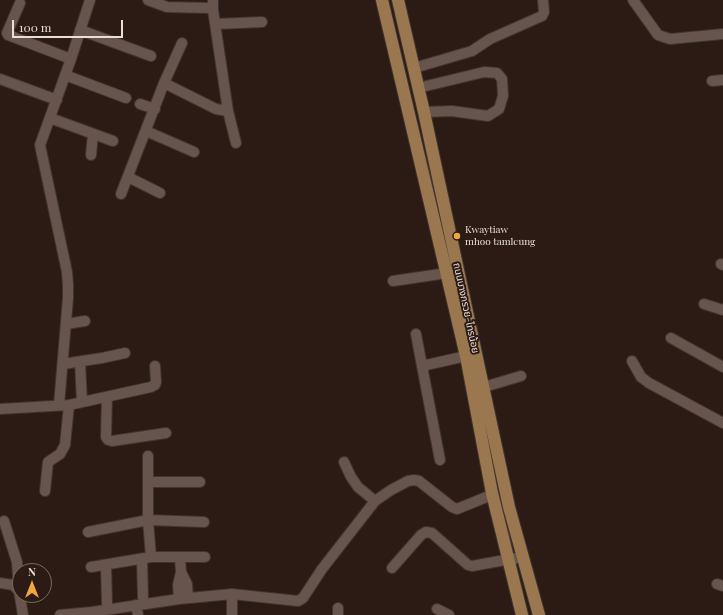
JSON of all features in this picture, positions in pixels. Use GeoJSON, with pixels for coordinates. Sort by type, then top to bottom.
{"type":"FeatureCollection","features":[{"type":"Feature","properties":{"kind":"main road","name":"ถนนบางกรวย-ไทรน้อย"},"geometry":{"type":"LineString","coordinates":[[382,0],[466,356],[492,493],[522,615]]}},
{"type":"Feature","properties":{"kind":"main road","name":"ถนนบางกรวย-ไทรน้อย"},"geometry":{"type":"LineString","coordinates":[[398,0],[424,112],[509,507],[539,615]]}},
{"type":"Feature","properties":{"kind":"street"},"geometry":{"type":"LineString","coordinates":[[148,0],[162,6],[170,4],[209,8],[213,5],[228,111],[236,143]]}},
{"type":"Feature","properties":{"kind":"street"},"geometry":{"type":"LineString","coordinates":[[633,0],[658,35],[670,39],[723,34]]}},
{"type":"Feature","properties":{"kind":"street"},"geometry":{"type":"LineString","coordinates":[[45,491],[48,462],[60,454],[65,445],[62,364],[68,298],[67,272],[40,145],[71,59],[88,1]]}},
{"type":"Feature","properties":{"kind":"street"},"geometry":{"type":"LineString","coordinates":[[414,68],[472,51],[501,34],[542,16],[544,12],[543,1]]}},
{"type":"Feature","properties":{"kind":"street"},"geometry":{"type":"LineString","coordinates":[[20,3],[7,33],[8,35],[71,59]]}},
{"type":"Feature","properties":{"kind":"street"},"geometry":{"type":"LineString","coordinates":[[216,24],[262,22]]}},
{"type":"Feature","properties":{"kind":"street"},"geometry":{"type":"LineString","coordinates":[[80,30],[151,56]]}},
{"type":"Feature","properties":{"kind":"street"},"geometry":{"type":"LineString","coordinates":[[121,194],[164,83],[182,42]]}},
{"type":"Feature","properties":{"kind":"street"},"geometry":{"type":"LineString","coordinates":[[418,88],[484,72],[497,73],[502,79],[503,96],[498,109],[488,116],[452,111],[424,112]]}},
{"type":"Feature","properties":{"kind":"street"},"geometry":{"type":"LineString","coordinates":[[65,75],[126,98]]}},
{"type":"Feature","properties":{"kind":"street"},"geometry":{"type":"LineString","coordinates":[[0,79],[56,100]]}},
{"type":"Feature","properties":{"kind":"street"},"geometry":{"type":"LineString","coordinates":[[712,81],[723,80]]}},
{"type":"Feature","properties":{"kind":"street"},"geometry":{"type":"LineString","coordinates":[[164,83],[216,109],[228,111]]}},
{"type":"Feature","properties":{"kind":"street"},"geometry":{"type":"LineString","coordinates":[[140,104],[155,109]]}},
{"type":"Feature","properties":{"kind":"street"},"geometry":{"type":"LineString","coordinates":[[50,118],[113,141]]}},
{"type":"Feature","properties":{"kind":"street"},"geometry":{"type":"LineString","coordinates":[[146,131],[194,152]]}},
{"type":"Feature","properties":{"kind":"street"},"geometry":{"type":"LineString","coordinates":[[91,155],[93,134]]}},
{"type":"Feature","properties":{"kind":"street"},"geometry":{"type":"LineString","coordinates":[[128,177],[160,193]]}},
{"type":"Feature","properties":{"kind":"street"},"geometry":{"type":"LineString","coordinates":[[393,281],[446,274]]}},
{"type":"Feature","properties":{"kind":"street"},"geometry":{"type":"LineString","coordinates":[[704,304],[723,310]]}},
{"type":"Feature","properties":{"kind":"street"},"geometry":{"type":"LineString","coordinates":[[66,324],[85,321]]}},
{"type":"Feature","properties":{"kind":"street"},"geometry":{"type":"LineString","coordinates":[[416,334],[440,460]]}},
{"type":"Feature","properties":{"kind":"street"},"geometry":{"type":"LineString","coordinates":[[671,338],[723,367]]}},
{"type":"Feature","properties":{"kind":"street"},"geometry":{"type":"LineString","coordinates":[[62,364],[125,353]]}},
{"type":"Feature","properties":{"kind":"street"},"geometry":{"type":"LineString","coordinates":[[422,366],[466,356]]}},
{"type":"Feature","properties":{"kind":"street"},"geometry":{"type":"LineString","coordinates":[[80,362],[82,402]]}},
{"type":"Feature","properties":{"kind":"street"},"geometry":{"type":"LineString","coordinates":[[632,362],[641,377],[649,383],[723,423]]}},
{"type":"Feature","properties":{"kind":"street"},"geometry":{"type":"LineString","coordinates":[[0,409],[64,405],[151,387],[155,385],[155,366]]}},
{"type":"Feature","properties":{"kind":"street"},"geometry":{"type":"LineString","coordinates":[[484,388],[521,376]]}},
{"type":"Feature","properties":{"kind":"street"},"geometry":{"type":"LineString","coordinates":[[107,397],[106,437],[108,440],[112,441],[166,433]]}},
{"type":"Feature","properties":{"kind":"street"},"geometry":{"type":"LineString","coordinates":[[139,606],[146,558],[148,520],[148,456]]}},
{"type":"Feature","properties":{"kind":"street"},"geometry":{"type":"LineString","coordinates":[[344,462],[358,487],[375,501]]}},
{"type":"Feature","properties":{"kind":"street"},"geometry":{"type":"LineString","coordinates":[[60,615],[232,594],[298,601],[303,598],[322,569],[375,501],[408,481],[419,481],[452,507],[457,509],[489,496],[492,493]]}},
{"type":"Feature","properties":{"kind":"street"},"geometry":{"type":"LineString","coordinates":[[148,482],[200,482]]}},
{"type":"Feature","properties":{"kind":"street"},"geometry":{"type":"LineString","coordinates":[[88,532],[148,520],[204,522]]}},
{"type":"Feature","properties":{"kind":"street"},"geometry":{"type":"LineString","coordinates":[[4,521],[17,563]]}},
{"type":"Feature","properties":{"kind":"street"},"geometry":{"type":"LineString","coordinates":[[392,568],[421,535],[426,532],[432,533],[468,565],[472,566],[522,557]]}},
{"type":"Feature","properties":{"kind":"street"},"geometry":{"type":"LineString","coordinates":[[180,557],[181,572],[187,584],[183,599]]}},
{"type":"Feature","properties":{"kind":"street"},"geometry":{"type":"LineString","coordinates":[[91,568],[146,558],[205,557]]}},
{"type":"Feature","properties":{"kind":"street"},"geometry":{"type":"LineString","coordinates":[[106,565],[107,604]]}},
{"type":"Feature","properties":{"kind":"street"},"geometry":{"type":"LineString","coordinates":[[0,583],[12,585]]}},
{"type":"Feature","properties":{"kind":"street"},"geometry":{"type":"LineString","coordinates":[[232,594],[232,615]]}},
{"type":"Feature","properties":{"kind":"street"},"geometry":{"type":"LineString","coordinates":[[21,603],[23,615]]}},
{"type":"Feature","properties":{"kind":"street"},"geometry":{"type":"LineString","coordinates":[[437,609],[449,615]]}},
{"type":"Feature","properties":{"kind":"place","name":"Kwaytiaw mhoo tamleung"},"geometry":{"type":"Point","coordinates":[457,236]}}]}
